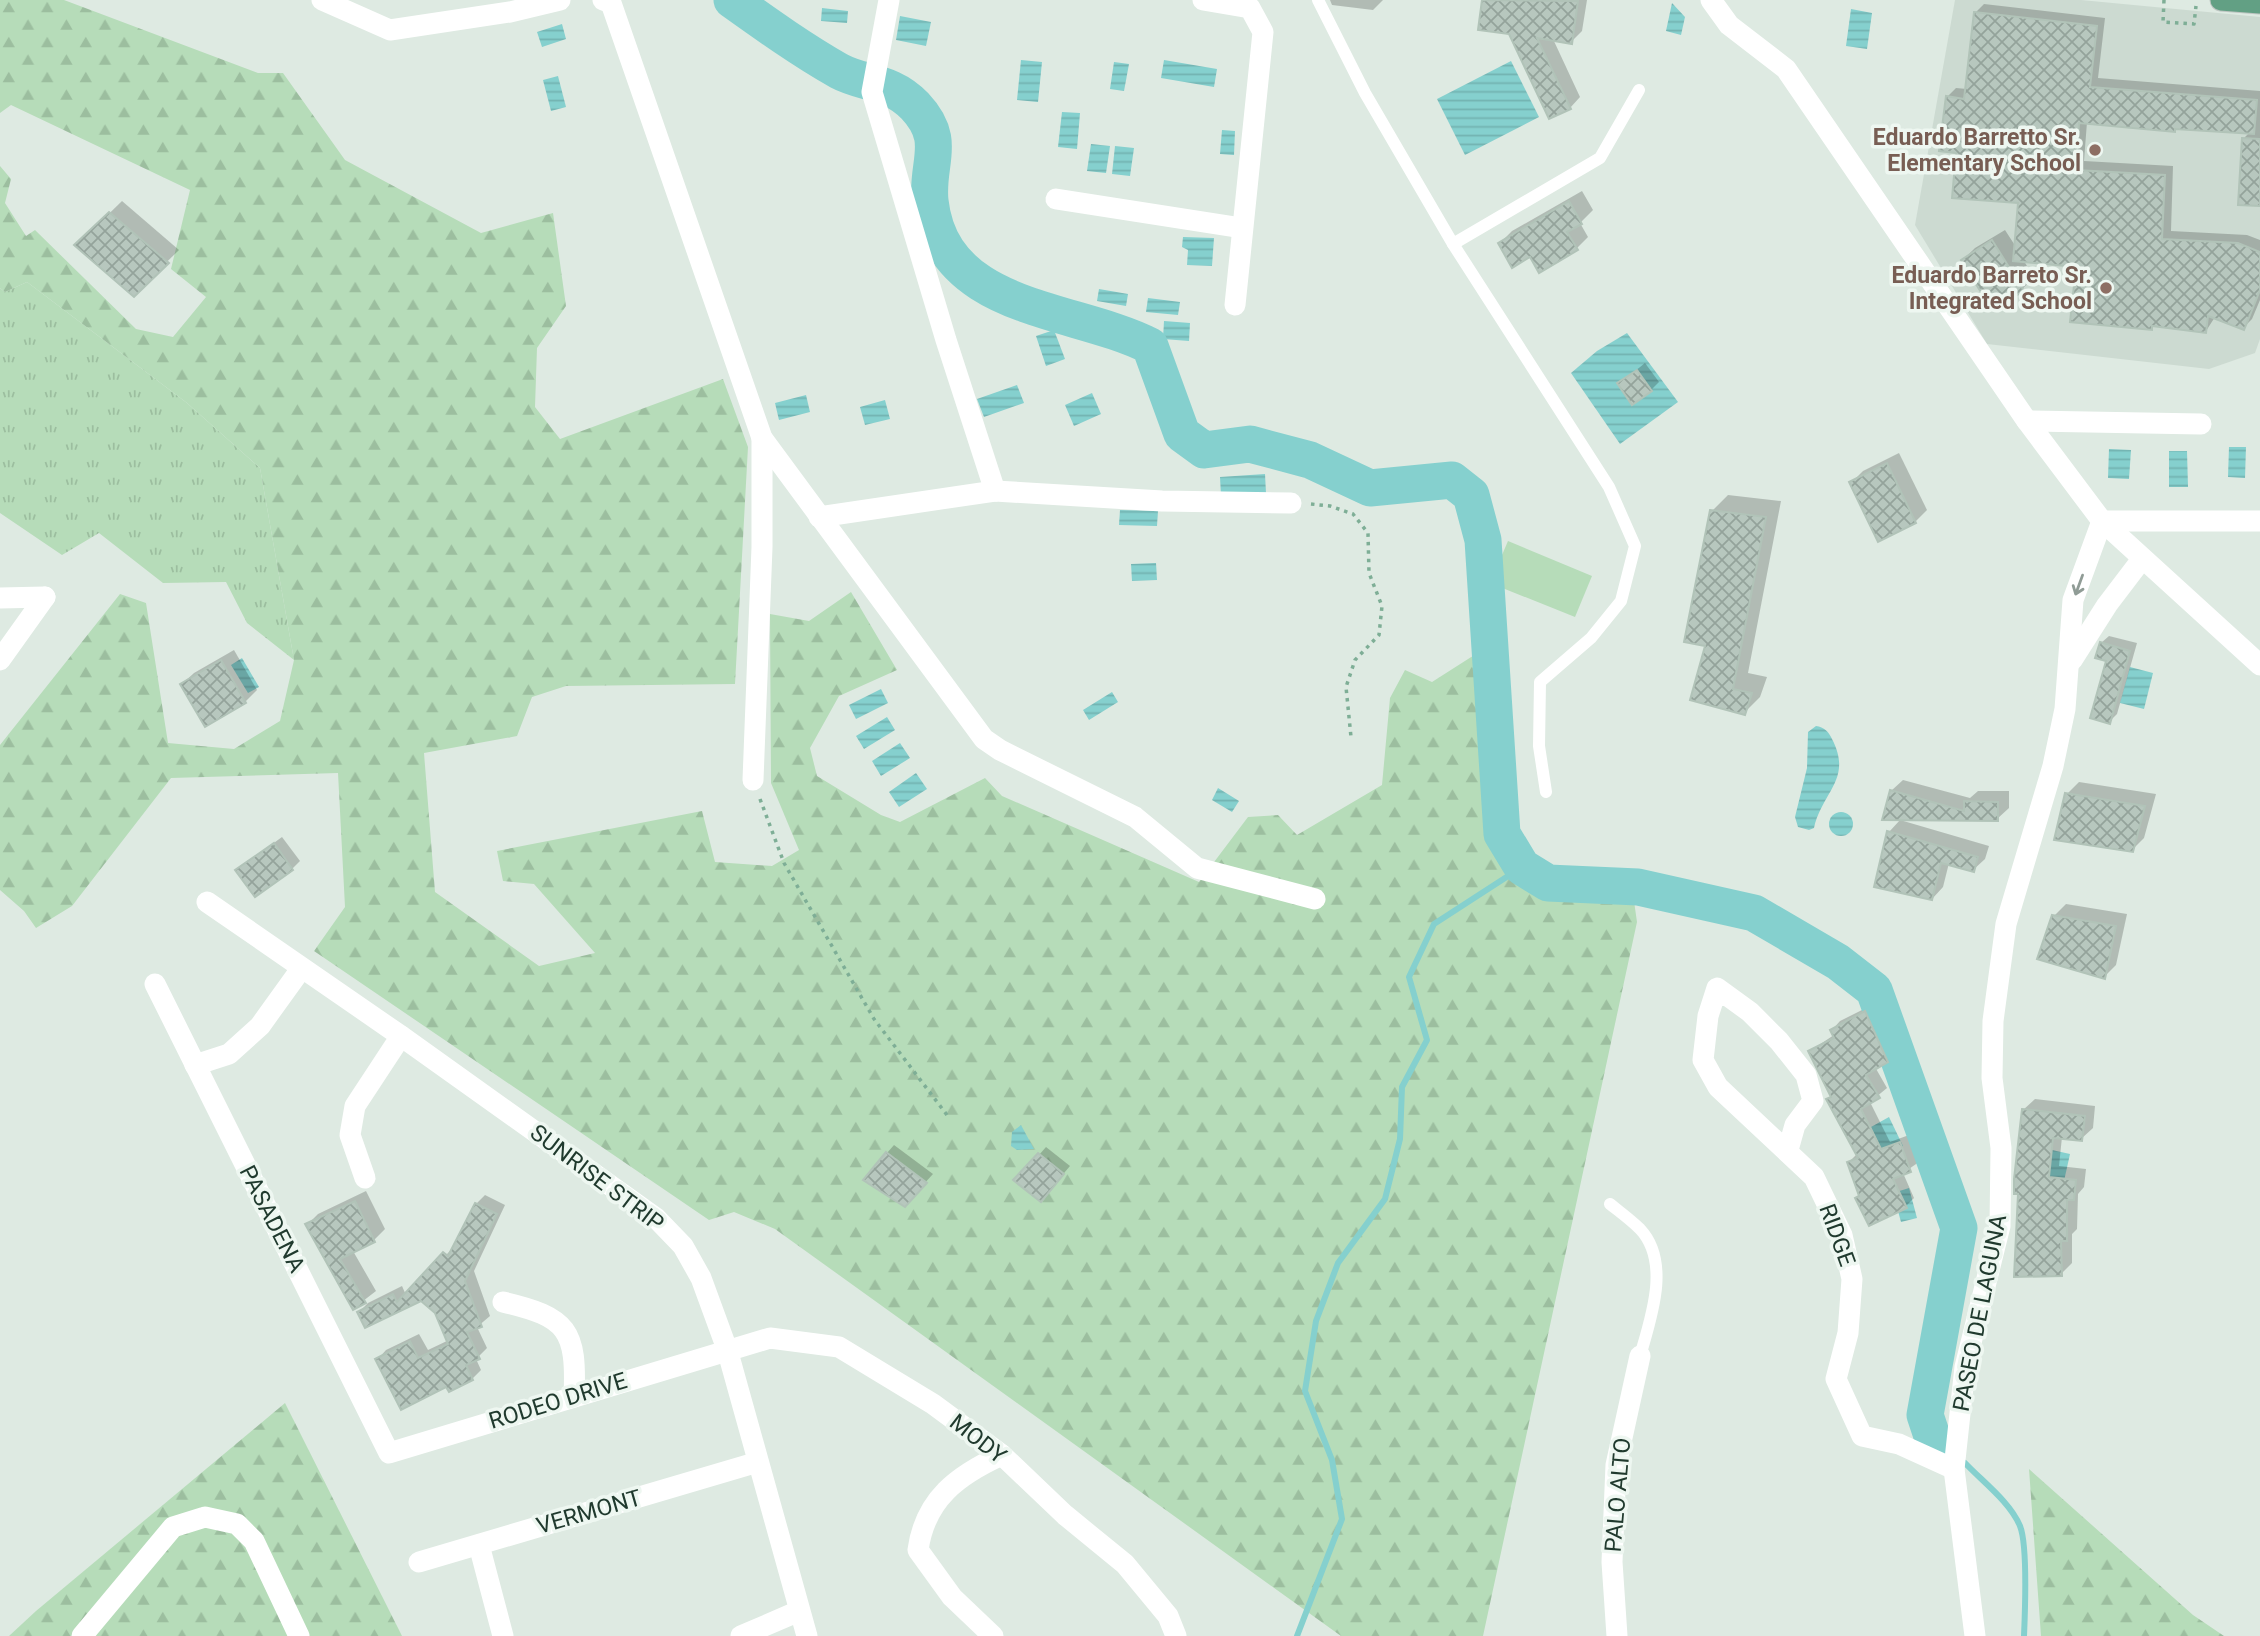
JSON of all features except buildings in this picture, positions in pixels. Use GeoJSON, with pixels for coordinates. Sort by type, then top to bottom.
{"type":"FeatureCollection","features":[{"type":"Feature","properties":{"kind":"main road"},"geometry":{"type":"LineString","coordinates":[[2221,0],[2260,3]]}},
{"type":"Feature","properties":{"kind":"street"},"geometry":{"type":"LineString","coordinates":[[322,0],[357,7],[390,30],[510,12],[559,0]]}},
{"type":"Feature","properties":{"kind":"street"},"geometry":{"type":"LineString","coordinates":[[603,0],[611,3],[762,438],[984,739],[1000,750],[1135,817],[1197,868],[1315,899]]}},
{"type":"Feature","properties":{"kind":"street"},"geometry":{"type":"LineString","coordinates":[[890,0],[873,83],[946,340],[995,491]]}},
{"type":"Feature","properties":{"kind":"street"},"geometry":{"type":"LineString","coordinates":[[1203,0],[1250,8],[1263,32],[1235,305]]}},
{"type":"Feature","properties":{"kind":"street"},"geometry":{"type":"LineString","coordinates":[[1711,0],[1729,25],[1786,69],[2027,421],[2102,521],[2260,665]]}},
{"type":"Feature","properties":{"kind":"street"},"geometry":{"type":"LineString","coordinates":[[1056,199],[1242,228]]}},
{"type":"Feature","properties":{"kind":"street"},"geometry":{"type":"LineString","coordinates":[[2027,421],[2201,424]]}},
{"type":"Feature","properties":{"kind":"street"},"geometry":{"type":"LineString","coordinates":[[753,780],[762,547],[762,438]]}},
{"type":"Feature","properties":{"kind":"street"},"geometry":{"type":"LineString","coordinates":[[818,517],[995,491],[1162,501],[1291,503]]}},
{"type":"Feature","properties":{"kind":"street"},"geometry":{"type":"LineString","coordinates":[[2102,521],[2260,521]]}},
{"type":"Feature","properties":{"kind":"street","name":"PASEO DE LAGUNA"},"geometry":{"type":"LineString","coordinates":[[1975,1636],[1954,1469],[1965,1367],[2000,1226],[2001,1148],[1993,1078],[1993,1021],[2006,924],[2053,766],[2065,709],[2071,662],[2073,600],[2102,521]]}},
{"type":"Feature","properties":{"kind":"street","name":"PASEO DE LAGUNA"},"geometry":{"type":"LineString","coordinates":[[2071,662],[2107,605],[2142,559]]}},
{"type":"Feature","properties":{"kind":"street"},"geometry":{"type":"LineString","coordinates":[[0,598],[45,597],[0,660]]}},
{"type":"Feature","properties":{"kind":"street","name":"SUNRISE STRIP"},"geometry":{"type":"LineString","coordinates":[[207,902],[656,1218],[683,1246],[701,1279],[727,1349],[807,1636]]}},
{"type":"Feature","properties":{"kind":"street"},"geometry":{"type":"LineString","coordinates":[[195,1065],[229,1054],[260,1026],[301,969]]}},
{"type":"Feature","properties":{"kind":"street","name":"PASADENA"},"geometry":{"type":"LineString","coordinates":[[155,984],[389,1453]]}},
{"type":"Feature","properties":{"kind":"street","name":"RIDGE"},"geometry":{"type":"LineString","coordinates":[[1788,1150],[1795,1125],[1813,1101],[1806,1075],[1750,1012],[1717,988],[1708,1016],[1703,1060],[1718,1087],[1814,1177],[1842,1235],[1852,1279],[1848,1332],[1836,1379],[1862,1436],[1899,1444],[1954,1469]]}},
{"type":"Feature","properties":{"kind":"street"},"geometry":{"type":"LineString","coordinates":[[365,1178],[350,1135],[355,1106],[401,1036]]}},
{"type":"Feature","properties":{"kind":"street"},"geometry":{"type":"LineString","coordinates":[[503,1302],[542,1311],[565,1331],[576,1354],[574,1396]]}},
{"type":"Feature","properties":{"kind":"street","name":"MODY"},"geometry":{"type":"LineString","coordinates":[[727,1349],[770,1338],[839,1347],[933,1404],[1002,1455],[1065,1515],[1125,1564],[1168,1616],[1176,1636]]}},
{"type":"Feature","properties":{"kind":"street","name":"RODEO DRIVE"},"geometry":{"type":"LineString","coordinates":[[389,1453],[727,1349]]}},
{"type":"Feature","properties":{"kind":"street","name":"PALO ALTO"},"geometry":{"type":"LineString","coordinates":[[1617,1636],[1612,1562],[1616,1465],[1640,1356]]}},
{"type":"Feature","properties":{"kind":"street"},"geometry":{"type":"LineString","coordinates":[[993,1636],[952,1597],[918,1550],[921,1524],[940,1496],[971,1469],[1002,1455]]}},
{"type":"Feature","properties":{"kind":"street","name":"VERMONT"},"geometry":{"type":"LineString","coordinates":[[419,1562],[758,1462]]}},
{"type":"Feature","properties":{"kind":"street"},"geometry":{"type":"LineString","coordinates":[[82,1636],[173,1527],[205,1517],[237,1524],[254,1541],[299,1636]]}},
{"type":"Feature","properties":{"kind":"street"},"geometry":{"type":"LineString","coordinates":[[479,1545],[503,1636]]}},
{"type":"Feature","properties":{"kind":"street"},"geometry":{"type":"LineString","coordinates":[[741,1636],[799,1611]]}},
{"type":"Feature","properties":{"kind":"lane"},"geometry":{"type":"LineString","coordinates":[[1318,0],[1365,93],[1453,244],[1580,437],[1609,487],[1635,546],[1621,601],[1591,638],[1540,682],[1539,746],[1546,792]]}},
{"type":"Feature","properties":{"kind":"lane"},"geometry":{"type":"LineString","coordinates":[[1453,244],[1600,158],[1639,90]]}},
{"type":"Feature","properties":{"kind":"lane"},"geometry":{"type":"LineString","coordinates":[[1610,1204],[1641,1231],[1653,1256],[1657,1279],[1640,1356]]}},
{"type":"Feature","properties":{"kind":"path"},"geometry":{"type":"LineString","coordinates":[[2164,0],[2163,22],[2194,24],[2196,6]]}},
{"type":"Feature","properties":{"kind":"path"},"geometry":{"type":"LineString","coordinates":[[1291,503],[1330,506],[1353,514],[1368,533],[1369,573],[1382,606],[1379,635],[1355,660],[1346,687],[1351,737]]}},
{"type":"Feature","properties":{"kind":"path"},"geometry":{"type":"LineString","coordinates":[[753,780],[784,863],[874,1019],[947,1115]]}},
{"type":"Feature","properties":{"kind":"shaded area","name":"Eduardo Barretto Sr. Elementary School"},"geometry":{"type":"Polygon","coordinates":[[[1955,0],[2081,0],[2260,17],[2260,339],[2255,353],[2209,369],[1987,344],[1915,225],[1955,0]]]}},
{"type":"Feature","properties":{"kind":"green space"},"geometry":{"type":"Polygon","coordinates":[[[0,0],[64,0],[258,73],[283,73],[345,160],[481,233],[553,213],[566,306],[537,348],[535,407],[560,439],[723,379],[748,447],[735,684],[566,686],[532,697],[517,736],[424,753],[435,892],[539,966],[595,953],[534,884],[503,881],[497,851],[702,811],[715,862],[772,866],[799,850],[771,783],[770,614],[809,621],[851,592],[897,670],[839,696],[810,748],[817,776],[881,815],[900,822],[985,778],[1002,796],[1199,882],[1248,817],[1278,815],[1297,835],[1382,785],[1390,698],[1405,670],[1432,682],[1490,645],[1502,834],[1522,867],[1549,884],[1634,901],[1637,922],[1483,1636],[1341,1636],[775,1229],[734,1212],[709,1220],[314,951],[345,907],[338,773],[171,778],[72,906],[36,928],[24,911],[0,890],[0,745],[120,594],[146,603],[168,743],[234,749],[280,721],[294,660],[260,468],[187,403],[27,282],[5,292],[0,288],[0,166],[11,179],[5,203],[26,236],[35,230],[136,329],[173,337],[206,297],[171,269],[190,190],[11,105],[0,113],[0,0]]]}},
{"type":"Feature","properties":{"kind":"green space"},"geometry":{"type":"Polygon","coordinates":[[[27,282],[187,403],[260,468],[294,660],[247,623],[226,582],[163,583],[99,533],[62,555],[0,513],[0,288],[5,292],[27,282]]]}},
{"type":"Feature","properties":{"kind":"green space"},"geometry":{"type":"Polygon","coordinates":[[[1508,541],[1592,576],[1575,617],[1490,583],[1508,541]]]}},
{"type":"Feature","properties":{"kind":"green space"},"geometry":{"type":"Polygon","coordinates":[[[285,1403],[402,1636],[9,1636],[36,1611],[285,1403]]]}},
{"type":"Feature","properties":{"kind":"green space"},"geometry":{"type":"Polygon","coordinates":[[[2029,1469],[2193,1615],[2224,1636],[2041,1636],[2029,1469]]]}},
{"type":"Feature","properties":{"kind":"water"},"geometry":{"type":"Polygon","coordinates":[[[1672,3],[1685,17],[1681,35],[1666,31],[1672,3]]]}},
{"type":"Feature","properties":{"kind":"water"},"geometry":{"type":"Polygon","coordinates":[[[822,8],[848,11],[847,23],[821,21],[822,8]]]}},
{"type":"Feature","properties":{"kind":"water"},"geometry":{"type":"Polygon","coordinates":[[[1851,9],[1872,13],[1867,49],[1846,46],[1851,9]]]}},
{"type":"Feature","properties":{"kind":"water"},"geometry":{"type":"Polygon","coordinates":[[[900,16],[931,22],[926,46],[896,40],[900,16]]]}},
{"type":"Feature","properties":{"kind":"water"},"geometry":{"type":"Polygon","coordinates":[[[562,24],[566,39],[542,47],[537,32],[562,24]]]}},
{"type":"Feature","properties":{"kind":"water"},"geometry":{"type":"Polygon","coordinates":[[[1021,60],[1042,62],[1038,102],[1017,100],[1021,60]]]}},
{"type":"Feature","properties":{"kind":"water"},"geometry":{"type":"Polygon","coordinates":[[[1164,60],[1217,69],[1214,87],[1161,78],[1164,60]]]}},
{"type":"Feature","properties":{"kind":"water"},"geometry":{"type":"Polygon","coordinates":[[[1511,61],[1539,117],[1465,155],[1437,99],[1511,61]]]}},
{"type":"Feature","properties":{"kind":"water"},"geometry":{"type":"Polygon","coordinates":[[[1114,62],[1129,64],[1124,91],[1110,89],[1114,62]]]}},
{"type":"Feature","properties":{"kind":"water"},"geometry":{"type":"Polygon","coordinates":[[[558,76],[566,107],[551,111],[543,80],[558,76]]]}},
{"type":"Feature","properties":{"kind":"water"},"geometry":{"type":"Polygon","coordinates":[[[1062,112],[1080,113],[1077,149],[1058,147],[1062,112]]]}},
{"type":"Feature","properties":{"kind":"water"},"geometry":{"type":"Polygon","coordinates":[[[1222,130],[1235,131],[1234,155],[1220,154],[1222,130]]]}},
{"type":"Feature","properties":{"kind":"water"},"geometry":{"type":"Polygon","coordinates":[[[1091,144],[1110,146],[1106,173],[1087,171],[1091,144]]]}},
{"type":"Feature","properties":{"kind":"water"},"geometry":{"type":"Polygon","coordinates":[[[1115,146],[1134,148],[1130,176],[1112,174],[1115,146]]]}},
{"type":"Feature","properties":{"kind":"water"},"geometry":{"type":"Polygon","coordinates":[[[1183,237],[1214,238],[1212,266],[1187,265],[1188,250],[1182,247],[1183,237]]]}},
{"type":"Feature","properties":{"kind":"water"},"geometry":{"type":"Polygon","coordinates":[[[1099,289],[1128,294],[1126,306],[1097,301],[1099,289]]]}},
{"type":"Feature","properties":{"kind":"water"},"geometry":{"type":"Polygon","coordinates":[[[1148,298],[1180,302],[1178,315],[1146,312],[1148,298]]]}},
{"type":"Feature","properties":{"kind":"water"},"geometry":{"type":"Polygon","coordinates":[[[1164,321],[1190,323],[1189,341],[1163,339],[1164,321]]]}},
{"type":"Feature","properties":{"kind":"water"},"geometry":{"type":"Polygon","coordinates":[[[1054,330],[1065,359],[1046,366],[1036,336],[1054,330]]]}},
{"type":"Feature","properties":{"kind":"water"},"geometry":{"type":"Polygon","coordinates":[[[1627,333],[1678,402],[1620,444],[1571,373],[1597,351],[1627,333]]]}},
{"type":"Feature","properties":{"kind":"water"},"geometry":{"type":"Polygon","coordinates":[[[1017,385],[1024,403],[984,417],[977,399],[1017,385]]]}},
{"type":"Feature","properties":{"kind":"water"},"geometry":{"type":"Polygon","coordinates":[[[1092,393],[1101,414],[1074,426],[1065,405],[1092,393]]]}},
{"type":"Feature","properties":{"kind":"water"},"geometry":{"type":"Polygon","coordinates":[[[806,395],[810,412],[779,420],[775,403],[806,395]]]}},
{"type":"Feature","properties":{"kind":"water"},"geometry":{"type":"Polygon","coordinates":[[[885,400],[890,419],[865,425],[860,407],[885,400]]]}},
{"type":"Feature","properties":{"kind":"water"},"geometry":{"type":"Polygon","coordinates":[[[2229,447],[2246,447],[2245,478],[2228,477],[2229,447]]]}},
{"type":"Feature","properties":{"kind":"water"},"geometry":{"type":"Polygon","coordinates":[[[2109,449],[2131,450],[2129,479],[2108,478],[2109,449]]]}},
{"type":"Feature","properties":{"kind":"water"},"geometry":{"type":"Polygon","coordinates":[[[2169,451],[2187,451],[2188,487],[2169,487],[2169,451]]]}},
{"type":"Feature","properties":{"kind":"water"},"geometry":{"type":"Polygon","coordinates":[[[1265,474],[1266,493],[1221,496],[1220,477],[1265,474]]]}},
{"type":"Feature","properties":{"kind":"water"},"geometry":{"type":"Polygon","coordinates":[[[1120,510],[1158,511],[1157,526],[1119,525],[1120,510]]]}},
{"type":"Feature","properties":{"kind":"water"},"geometry":{"type":"Polygon","coordinates":[[[1156,563],[1157,580],[1132,581],[1131,564],[1156,563]]]}},
{"type":"Feature","properties":{"kind":"water"},"geometry":{"type":"Polygon","coordinates":[[[242,658],[259,687],[248,693],[231,665],[242,658]]]}},
{"type":"Feature","properties":{"kind":"water"},"geometry":{"type":"Polygon","coordinates":[[[2130,667],[2153,673],[2144,709],[2120,703],[2130,667]]]}},
{"type":"Feature","properties":{"kind":"water"},"geometry":{"type":"Polygon","coordinates":[[[881,689],[888,703],[856,719],[849,705],[881,689]]]}},
{"type":"Feature","properties":{"kind":"water"},"geometry":{"type":"Polygon","coordinates":[[[1112,692],[1118,702],[1089,720],[1083,710],[1112,692]]]}},
{"type":"Feature","properties":{"kind":"water"},"geometry":{"type":"Polygon","coordinates":[[[887,717],[895,730],[864,749],[856,736],[887,717]]]}},
{"type":"Feature","properties":{"kind":"water"},"geometry":{"type":"Polygon","coordinates":[[[1816,726],[1831,736],[1838,753],[1839,765],[1834,785],[1814,828],[1809,830],[1798,827],[1795,817],[1807,768],[1808,732],[1816,726]]]}},
{"type":"Feature","properties":{"kind":"water"},"geometry":{"type":"Polygon","coordinates":[[[900,743],[910,758],[881,776],[872,761],[900,743]]]}},
{"type":"Feature","properties":{"kind":"water"},"geometry":{"type":"Polygon","coordinates":[[[916,773],[927,789],[899,807],[889,792],[916,773]]]}},
{"type":"Feature","properties":{"kind":"water"},"geometry":{"type":"Polygon","coordinates":[[[1218,788],[1239,801],[1232,812],[1212,800],[1218,788]]]}},
{"type":"Feature","properties":{"kind":"water"},"geometry":{"type":"Polygon","coordinates":[[[1841,812],[1849,816],[1853,824],[1849,832],[1841,836],[1833,832],[1829,824],[1833,816],[1841,812]]]}},
{"type":"Feature","properties":{"kind":"water"},"geometry":{"type":"Polygon","coordinates":[[[1889,1117],[1903,1146],[1884,1155],[1871,1127],[1889,1117]]]}},
{"type":"Feature","properties":{"kind":"water"},"geometry":{"type":"Polygon","coordinates":[[[1021,1125],[1034,1149],[1017,1150],[1011,1146],[1012,1132],[1021,1125]]]}},
{"type":"Feature","properties":{"kind":"water"},"geometry":{"type":"Polygon","coordinates":[[[2052,1150],[2070,1154],[2062,1190],[2044,1186],[2052,1150]]]}},
{"type":"Feature","properties":{"kind":"water"},"geometry":{"type":"Polygon","coordinates":[[[1909,1188],[1917,1218],[1901,1222],[1893,1193],[1909,1188]]]}},
{"type":"Feature","properties":{"kind":"waterway"},"geometry":{"type":"LineString","coordinates":[[732,0],[839,71],[887,87],[915,106],[931,130],[933,152],[930,201],[940,238],[959,265],[985,285],[1016,300],[1119,333],[1150,346],[1182,434],[1204,450],[1250,444],[1310,460],[1370,488],[1452,480],[1471,495],[1483,540],[1502,834],[1522,867],[1548,883],[1638,887],[1754,913],[1838,962],[1874,990],[1959,1228],[1925,1415],[1935,1445]]}},
{"type":"Feature","properties":{"kind":"waterway"},"geometry":{"type":"LineString","coordinates":[[1297,1636],[1342,1519],[1332,1460],[1305,1391],[1316,1321],[1338,1263],[1385,1199],[1400,1139],[1402,1087],[1427,1040],[1409,977],[1434,924],[1522,867]]}},
{"type":"Feature","properties":{"kind":"waterway"},"geometry":{"type":"LineString","coordinates":[[1965,1463],[2003,1501],[2020,1526],[2025,1563],[2024,1636]]}},
{"type":"Feature","properties":{"kind":"place","name":"Eduardo Barretto Sr. Elementary School"},"geometry":{"type":"Point","coordinates":[2095,150]}},
{"type":"Feature","properties":{"kind":"place","name":"Eduardo Barreto Sr. Integrated School"},"geometry":{"type":"Point","coordinates":[2106,288]}}]}
